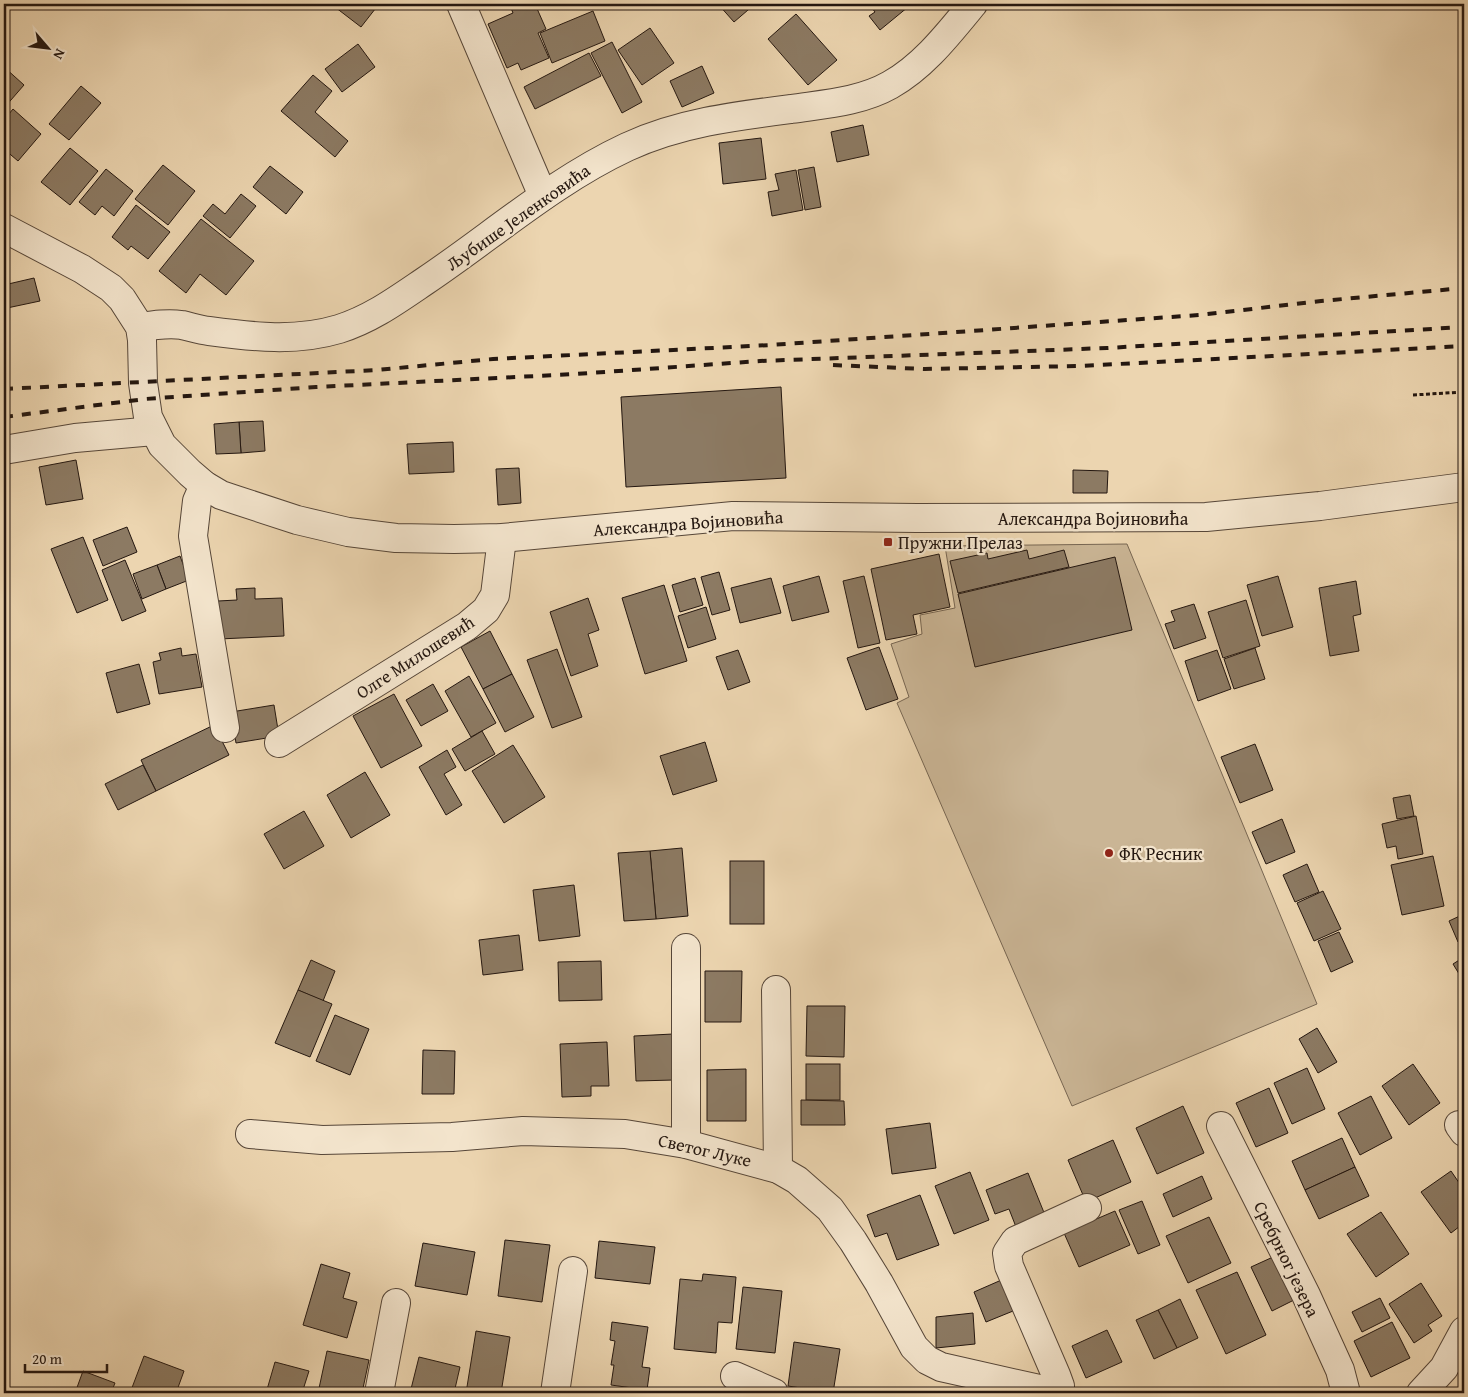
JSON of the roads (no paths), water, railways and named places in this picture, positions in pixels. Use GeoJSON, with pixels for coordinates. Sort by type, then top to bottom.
{"type":"FeatureCollection","features":[{"type":"Feature","properties":{"kind":"street"},"geometry":{"type":"LineString","coordinates":[[461,4],[543,196]]}},
{"type":"Feature","properties":{"kind":"street","name":"Љубише Јеленковића"},"geometry":{"type":"LineString","coordinates":[[140,328],[174,324],[205,330],[271,338],[299,338],[338,330],[360,322],[385,308],[469,252],[543,196],[600,161],[648,138],[705,121],[834,103],[863,97],[881,89],[911,71],[944,39],[973,4]]}},
{"type":"Feature","properties":{"kind":"street"},"geometry":{"type":"LineString","coordinates":[[4,228],[82,269],[110,288],[122,299],[140,328],[145,399],[148,417],[154,431],[75,438],[4,450]]}},
{"type":"Feature","properties":{"kind":"street","name":"Александра Војиновића"},"geometry":{"type":"LineString","coordinates":[[154,431],[162,445],[204,485],[222,495],[297,520],[348,532],[396,538],[502,538],[733,516],[926,518],[1206,517],[1320,506],[1464,487]]}},
{"type":"Feature","properties":{"kind":"street"},"geometry":{"type":"LineString","coordinates":[[204,485],[197,501],[193,536],[225,728]]}},
{"type":"Feature","properties":{"kind":"street","name":"Олге Милошевић"},"geometry":{"type":"LineString","coordinates":[[279,743],[467,626],[486,610],[496,595],[502,538]]}},
{"type":"Feature","properties":{"kind":"street"},"geometry":{"type":"LineString","coordinates":[[686,948],[686,1144]]}},
{"type":"Feature","properties":{"kind":"street"},"geometry":{"type":"LineString","coordinates":[[776,990],[778,1169]]}},
{"type":"Feature","properties":{"kind":"street","name":"Сребрног језера"},"geometry":{"type":"LineString","coordinates":[[1221,1126],[1306,1295],[1340,1370],[1346,1393]]}},
{"type":"Feature","properties":{"kind":"street","name":"Светог Луке"},"geometry":{"type":"LineString","coordinates":[[250,1134],[322,1140],[452,1137],[522,1131],[625,1134],[686,1144],[778,1169],[798,1180],[830,1209],[853,1241],[879,1283],[914,1347],[927,1360],[941,1367],[1059,1393]]}},
{"type":"Feature","properties":{"kind":"street"},"geometry":{"type":"LineString","coordinates":[[1059,1393],[1060,1386],[1056,1375],[1009,1266],[1007,1253],[1015,1240],[1087,1208]]}},
{"type":"Feature","properties":{"kind":"street"},"geometry":{"type":"LineString","coordinates":[[555,1393],[572,1270]]}},
{"type":"Feature","properties":{"kind":"street"},"geometry":{"type":"LineString","coordinates":[[379,1393],[396,1303]]}},
{"type":"Feature","properties":{"kind":"street"},"geometry":{"type":"LineString","coordinates":[[1421,1393],[1444,1368],[1464,1331]]}},
{"type":"Feature","properties":{"kind":"street"},"geometry":{"type":"LineString","coordinates":[[735,1376],[774,1393]]}},
{"type":"Feature","properties":{"kind":"railway"},"geometry":{"type":"LineString","coordinates":[[4,389],[377,370],[493,359],[771,345],[1199,315],[1321,301],[1464,288]]}},
{"type":"Feature","properties":{"kind":"railway"},"geometry":{"type":"LineString","coordinates":[[4,417],[145,399],[316,387],[576,374],[760,361],[1107,348],[1464,327]]}},
{"type":"Feature","properties":{"kind":"railway"},"geometry":{"type":"LineString","coordinates":[[833,365],[925,369],[1080,366],[1464,346]]}},
{"type":"Feature","properties":{"kind":"place","name":"Пружни Прелаз"},"geometry":{"type":"Point","coordinates":[888,542]}},
{"type":"Feature","properties":{"kind":"place","name":"ФК Ресник"},"geometry":{"type":"Point","coordinates":[1109,853]}}]}
